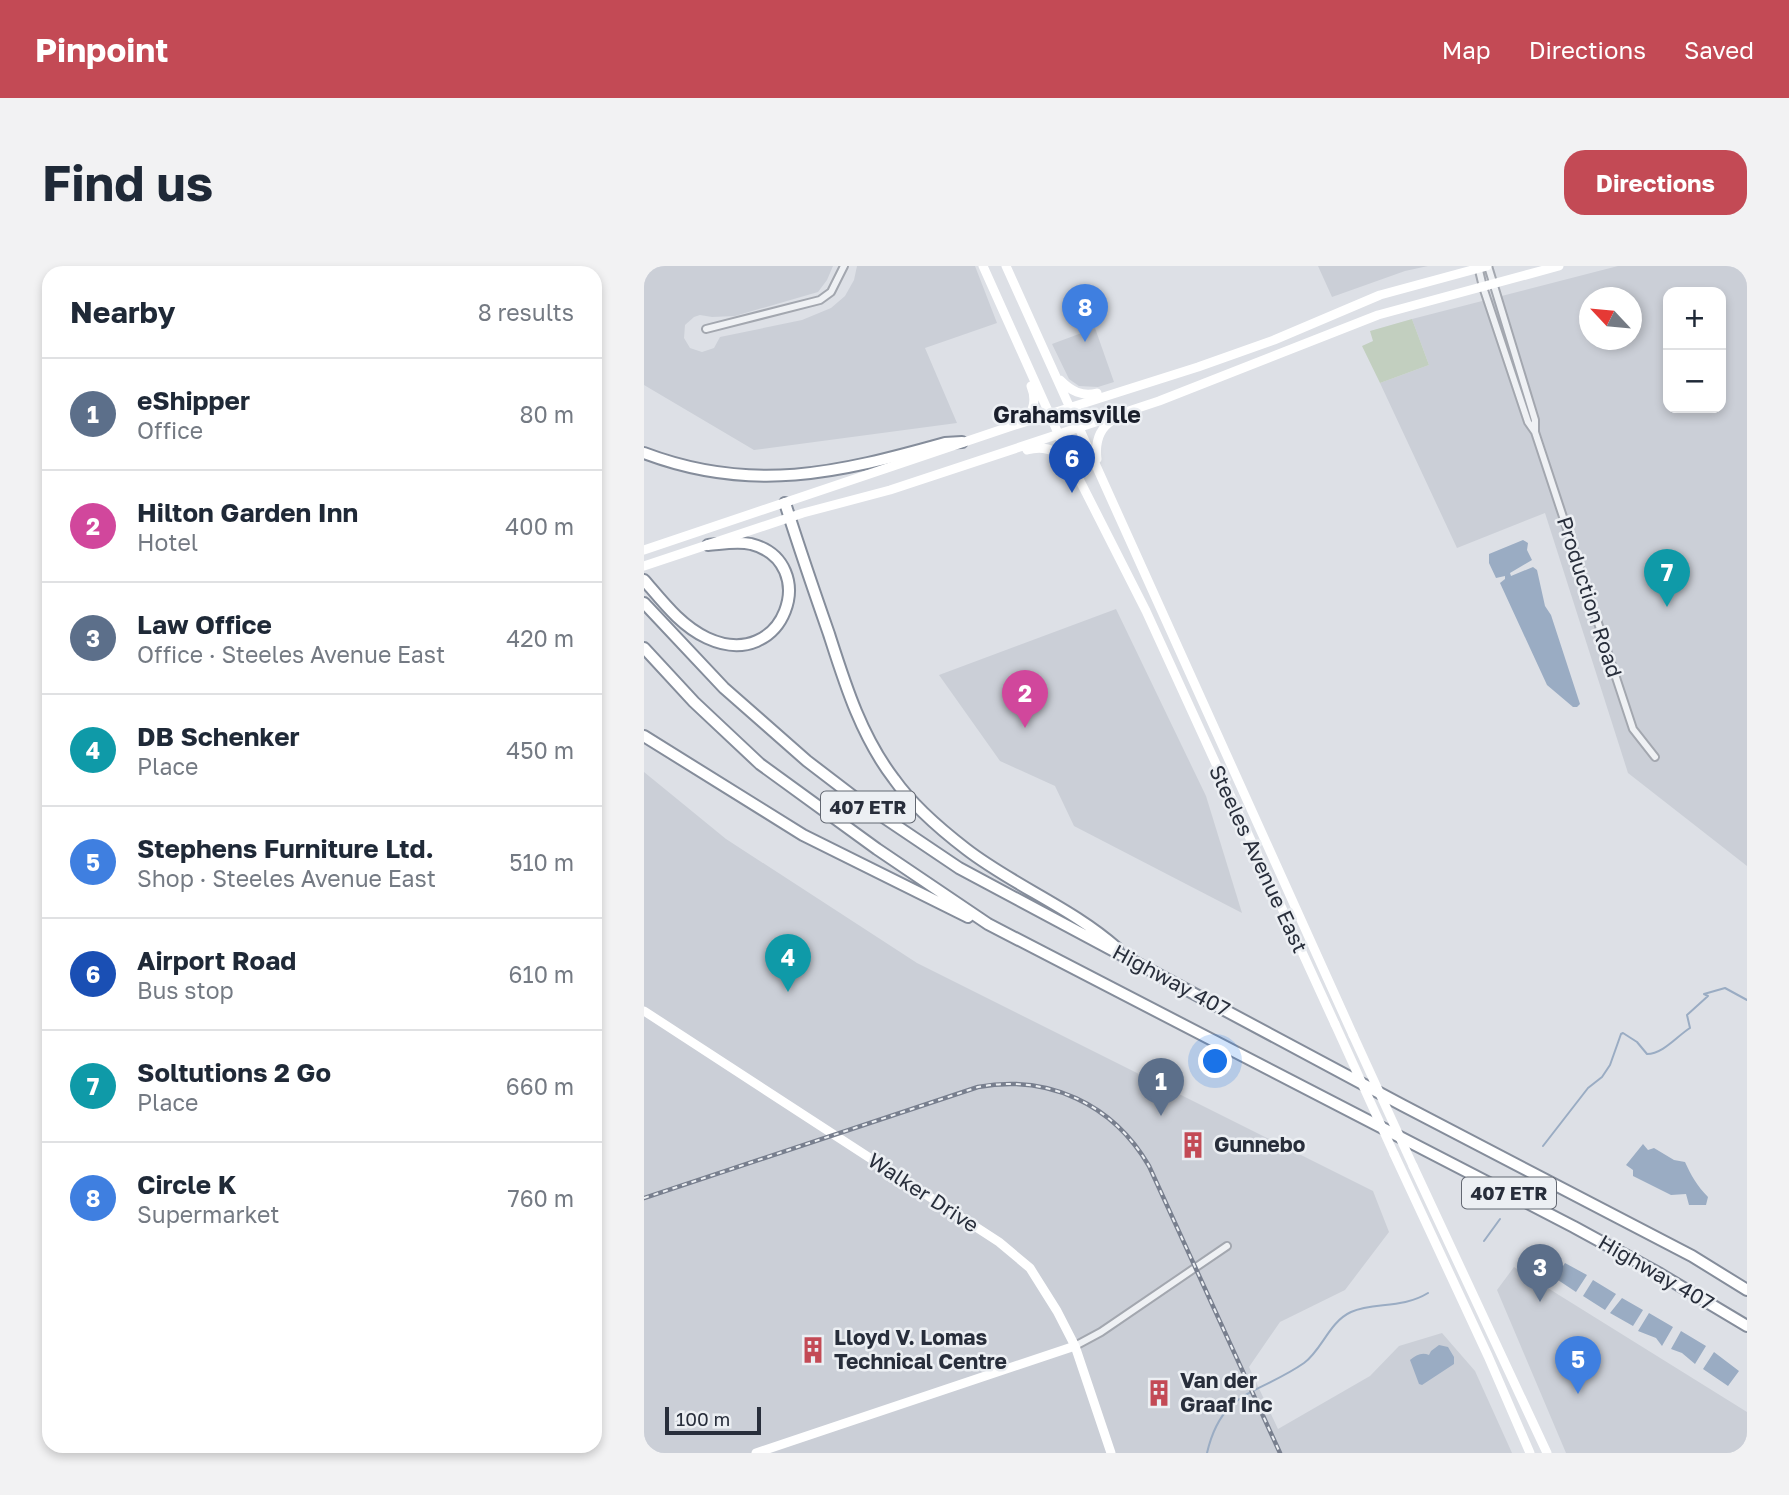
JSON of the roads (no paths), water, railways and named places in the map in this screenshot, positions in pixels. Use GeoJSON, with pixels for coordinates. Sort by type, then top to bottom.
{"type":"FeatureCollection","features":[{"type":"Feature","properties":{"kind":"highway"},"geometry":{"type":"LineString","coordinates":[[644,453],[668,462],[716,473],[781,477],[831,471],[945,443],[962,442]]}},
{"type":"Feature","properties":{"kind":"highway"},"geometry":{"type":"LineString","coordinates":[[785,503],[850,699],[871,744],[894,779],[922,811],[967,850],[1099,932],[1130,959]]}},
{"type":"Feature","properties":{"kind":"highway"},"geometry":{"type":"LineString","coordinates":[[644,580],[677,617],[706,638],[726,645],[739,645],[764,638],[780,623],[788,608],[789,588],[782,569],[770,554],[751,544],[708,545]]}},
{"type":"Feature","properties":{"kind":"highway","name":"Highway 407"},"geometry":{"type":"LineString","coordinates":[[644,603],[724,688],[807,761],[858,800],[959,868],[1402,1105],[1692,1256],[1747,1290]]}},
{"type":"Feature","properties":{"kind":"highway","name":"Highway 407"},"geometry":{"type":"LineString","coordinates":[[644,648],[694,702],[760,764],[877,849],[988,923],[1562,1221],[1661,1274],[1747,1326]]}},
{"type":"Feature","properties":{"kind":"highway"},"geometry":{"type":"LineString","coordinates":[[644,736],[803,835],[964,916],[988,923]]}},
{"type":"Feature","properties":{"kind":"main road","name":"Steeles Avenue East"},"geometry":{"type":"LineString","coordinates":[[983,266],[1075,471],[1146,611],[1531,1453]]}},
{"type":"Feature","properties":{"kind":"main road","name":"Steeles Avenue East"},"geometry":{"type":"LineString","coordinates":[[1006,266],[1353,1035],[1547,1453]]}},
{"type":"Feature","properties":{"kind":"main road"},"geometry":{"type":"LineString","coordinates":[[645,566],[789,518],[890,490],[1127,412],[1182,393],[1378,315],[1559,266]]}},
{"type":"Feature","properties":{"kind":"main road"},"geometry":{"type":"LineString","coordinates":[[644,550],[1009,426],[1198,367],[1274,340],[1380,295],[1483,267]]}},
{"type":"Feature","properties":{"kind":"main road"},"geometry":{"type":"LineString","coordinates":[[1009,426],[1027,417],[1033,405],[1034,393],[1027,377],[1028,367]]}},
{"type":"Feature","properties":{"kind":"main road"},"geometry":{"type":"LineString","coordinates":[[1055,373],[1068,387],[1082,394],[1111,388],[1123,390]]}},
{"type":"Feature","properties":{"kind":"main road"},"geometry":{"type":"LineString","coordinates":[[1098,468],[1096,447],[1102,429],[1108,422],[1127,412]]}},
{"type":"Feature","properties":{"kind":"main road"},"geometry":{"type":"LineString","coordinates":[[990,457],[1001,458],[1046,448],[1064,457],[1075,471]]}},
{"type":"Feature","properties":{"kind":"main road","name":"Walker Drive"},"geometry":{"type":"LineString","coordinates":[[644,1011],[999,1242],[1030,1268],[1075,1346],[1111,1453]]}},
{"type":"Feature","properties":{"kind":"main road"},"geometry":{"type":"LineString","coordinates":[[756,1453],[1075,1346]]}},
{"type":"Feature","properties":{"kind":"street"},"geometry":{"type":"LineString","coordinates":[[706,329],[820,300],[831,292],[844,266]]}},
{"type":"Feature","properties":{"kind":"street","name":"Production Road"},"geometry":{"type":"LineString","coordinates":[[1483,267],[1528,422],[1535,432],[1633,729],[1655,757]]}},
{"type":"Feature","properties":{"kind":"street"},"geometry":{"type":"LineString","coordinates":[[1075,1346],[1101,1332],[1227,1246]]}},
{"type":"Feature","properties":{"kind":"water"},"geometry":{"type":"Polygon","coordinates":[[[1523,540],[1528,543],[1527,550],[1532,560],[1510,573],[1511,576],[1533,567],[1537,570],[1545,606],[1551,615],[1580,704],[1577,707],[1573,707],[1547,685],[1500,583],[1505,576],[1496,578],[1489,563],[1489,554],[1523,540]]]}},
{"type":"Feature","properties":{"kind":"water"},"geometry":{"type":"Polygon","coordinates":[[[1643,1144],[1648,1150],[1654,1148],[1674,1160],[1685,1162],[1708,1197],[1706,1205],[1689,1205],[1686,1194],[1671,1195],[1633,1176],[1633,1170],[1626,1165],[1643,1144]]]}},
{"type":"Feature","properties":{"kind":"water"},"geometry":{"type":"Polygon","coordinates":[[[1565,1263],[1587,1275],[1576,1292],[1555,1278],[1565,1263]]]}},
{"type":"Feature","properties":{"kind":"water"},"geometry":{"type":"Polygon","coordinates":[[[1593,1280],[1616,1294],[1605,1310],[1583,1296],[1593,1280]]]}},
{"type":"Feature","properties":{"kind":"water"},"geometry":{"type":"Polygon","coordinates":[[[1622,1298],[1643,1310],[1633,1326],[1610,1313],[1622,1298]]]}},
{"type":"Feature","properties":{"kind":"water"},"geometry":{"type":"Polygon","coordinates":[[[1649,1313],[1673,1327],[1662,1346],[1656,1338],[1638,1331],[1649,1313]]]}},
{"type":"Feature","properties":{"kind":"water"},"geometry":{"type":"Polygon","coordinates":[[[1681,1331],[1706,1346],[1695,1364],[1682,1353],[1671,1349],[1681,1331]]]}},
{"type":"Feature","properties":{"kind":"water"},"geometry":{"type":"Polygon","coordinates":[[[1439,1345],[1448,1347],[1454,1357],[1454,1364],[1422,1385],[1419,1384],[1410,1360],[1419,1355],[1429,1355],[1439,1345]]]}},
{"type":"Feature","properties":{"kind":"water"},"geometry":{"type":"Polygon","coordinates":[[[1714,1352],[1739,1371],[1728,1386],[1703,1369],[1714,1352]]]}},
{"type":"Feature","properties":{"kind":"waterway"},"geometry":{"type":"LineString","coordinates":[[1543,1146],[1588,1088],[1602,1077],[1610,1065],[1621,1034],[1637,1042],[1647,1054],[1653,1053],[1690,1028],[1687,1015],[1708,996],[1704,994],[1725,988],[1747,1000]]}},
{"type":"Feature","properties":{"kind":"waterway"},"geometry":{"type":"LineString","coordinates":[[1484,1241],[1500,1219]]}},
{"type":"Feature","properties":{"kind":"waterway"},"geometry":{"type":"LineString","coordinates":[[1207,1453],[1222,1416],[1232,1405],[1304,1363],[1343,1317],[1360,1309],[1408,1301],[1428,1293]]}},
{"type":"Feature","properties":{"kind":"railway"},"geometry":{"type":"LineString","coordinates":[[644,1198],[978,1087],[1029,1085],[1076,1098],[1098,1110],[1117,1126],[1149,1166],[1280,1453]]}},
{"type":"Feature","properties":{"kind":"place","name":"Circle K"},"geometry":{"type":"Point","coordinates":[1085,342]}},
{"type":"Feature","properties":{"kind":"place","name":"Airport Road"},"geometry":{"type":"Point","coordinates":[1072,493]}},
{"type":"Feature","properties":{"kind":"place","name":"Soltutions 2 Go"},"geometry":{"type":"Point","coordinates":[1667,607]}},
{"type":"Feature","properties":{"kind":"place","name":"Hilton Garden Inn"},"geometry":{"type":"Point","coordinates":[1025,728]}},
{"type":"Feature","properties":{"kind":"place","name":"DB Schenker"},"geometry":{"type":"Point","coordinates":[788,992]}},
{"type":"Feature","properties":{"kind":"place","name":"eShipper"},"geometry":{"type":"Point","coordinates":[1161,1116]}},
{"type":"Feature","properties":{"kind":"place","name":"Gunnebo"},"geometry":{"type":"Point","coordinates":[1193,1145]}},
{"type":"Feature","properties":{"kind":"place","name":"Law Office"},"geometry":{"type":"Point","coordinates":[1540,1302]}},
{"type":"Feature","properties":{"kind":"place","name":"Lloyd V. Lomas Technical Centre"},"geometry":{"type":"Point","coordinates":[813,1350]}},
{"type":"Feature","properties":{"kind":"place","name":"Van der Graaf Inc"},"geometry":{"type":"Point","coordinates":[1159,1393]}},
{"type":"Feature","properties":{"kind":"place","name":"Stephens Furniture Ltd."},"geometry":{"type":"Point","coordinates":[1578,1394]}},
{"type":"Feature","properties":{"kind":"district","name":"Grahamsville"},"geometry":{"type":"Point","coordinates":[1067,415]}}]}
